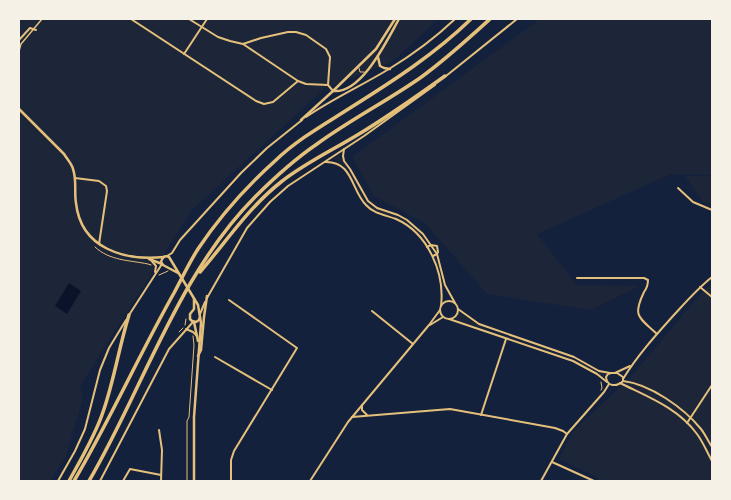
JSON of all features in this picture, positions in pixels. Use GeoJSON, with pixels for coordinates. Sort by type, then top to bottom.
{"type":"FeatureCollection","features":[{"type":"Feature","properties":{"kind":"highway"},"geometry":{"type":"LineString","coordinates":[[74,481],[89,456],[197,250],[245,189],[277,158],[308,134],[418,63],[456,34],[471,19]]}},
{"type":"Feature","properties":{"kind":"highway"},"geometry":{"type":"LineString","coordinates":[[89,481],[120,424],[162,336],[194,278],[210,252],[254,198],[282,171],[316,144],[420,78],[467,40],[490,19]]}},
{"type":"Feature","properties":{"kind":"highway"},"geometry":{"type":"LineString","coordinates":[[194,278],[246,216],[281,182],[299,169],[410,101],[445,76]]}},
{"type":"Feature","properties":{"kind":"highway"},"geometry":{"type":"LineString","coordinates":[[69,481],[104,411],[129,315]]}},
{"type":"Feature","properties":{"kind":"street"},"geometry":{"type":"LineString","coordinates":[[19,51],[21,44],[42,19]]}},
{"type":"Feature","properties":{"kind":"street"},"geometry":{"type":"LineString","coordinates":[[131,19],[256,101],[264,104],[273,102],[298,81]]}},
{"type":"Feature","properties":{"kind":"street"},"geometry":{"type":"LineString","coordinates":[[189,19],[218,37],[243,44],[298,81],[306,84],[328,85]]}},
{"type":"Feature","properties":{"kind":"street"},"geometry":{"type":"LineString","coordinates":[[184,54],[207,19]]}},
{"type":"Feature","properties":{"kind":"street"},"geometry":{"type":"LineString","coordinates":[[19,109],[64,154],[73,169],[78,214],[87,234],[109,251],[116,254],[149,258],[165,256],[172,253],[180,240],[241,173],[267,148],[333,91],[376,48],[393,19]]}},
{"type":"Feature","properties":{"kind":"street"},"geometry":{"type":"LineString","coordinates":[[243,44],[288,32],[296,32],[306,35],[326,49],[330,57],[328,85],[333,91],[337,92],[359,82],[378,56],[399,19]]}},
{"type":"Feature","properties":{"kind":"street"},"geometry":{"type":"LineString","coordinates":[[301,120],[324,105],[390,69],[417,50],[455,19]]}},
{"type":"Feature","properties":{"kind":"street"},"geometry":{"type":"LineString","coordinates":[[100,481],[169,349],[186,329],[194,322],[198,321],[207,296],[240,239],[257,215],[288,186],[407,106],[517,19]]}},
{"type":"Feature","properties":{"kind":"street"},"geometry":{"type":"LineString","coordinates":[[19,40],[30,28],[36,30]]}},
{"type":"Feature","properties":{"kind":"street"},"geometry":{"type":"LineString","coordinates":[[378,56],[380,66],[390,69]]}},
{"type":"Feature","properties":{"kind":"street"},"geometry":{"type":"LineString","coordinates":[[344,149],[344,161],[368,201],[377,208],[398,215],[412,224],[423,234],[431,245],[437,254],[445,285],[458,309],[479,324],[574,358],[610,374],[631,365]]}},
{"type":"Feature","properties":{"kind":"street"},"geometry":{"type":"LineString","coordinates":[[310,481],[352,417],[429,326],[440,310],[442,297],[433,256],[420,237],[404,224],[375,212],[365,205],[346,170],[340,164],[324,162]]}},
{"type":"Feature","properties":{"kind":"street"},"geometry":{"type":"LineString","coordinates":[[75,178],[99,181],[106,186],[107,192],[99,244]]}},
{"type":"Feature","properties":{"kind":"street"},"geometry":{"type":"LineString","coordinates":[[678,188],[693,202],[712,210]]}},
{"type":"Feature","properties":{"kind":"street"},"geometry":{"type":"LineString","coordinates":[[427,247],[431,245]]}},
{"type":"Feature","properties":{"kind":"street"},"geometry":{"type":"LineString","coordinates":[[433,256],[437,254]]}},
{"type":"Feature","properties":{"kind":"street"},"geometry":{"type":"LineString","coordinates":[[58,481],[76,452],[85,429],[100,370],[109,348],[155,277],[162,264],[162,259],[165,256]]}},
{"type":"Feature","properties":{"kind":"street"},"geometry":{"type":"LineString","coordinates":[[165,256],[170,258],[176,266],[178,273],[198,305],[201,323],[198,343]]}},
{"type":"Feature","properties":{"kind":"street"},"geometry":{"type":"LineString","coordinates":[[149,258],[178,273]]}},
{"type":"Feature","properties":{"kind":"street"},"geometry":{"type":"LineString","coordinates":[[149,258],[156,266],[155,277]]}},
{"type":"Feature","properties":{"kind":"street"},"geometry":{"type":"LineString","coordinates":[[440,310],[444,317],[449,319],[573,361],[598,374],[608,383],[615,385],[623,380],[631,365],[657,334],[700,287],[712,277]]}},
{"type":"Feature","properties":{"kind":"street"},"geometry":{"type":"LineString","coordinates":[[578,278],[644,278],[648,280],[648,285],[638,308],[638,314],[641,319],[657,334]]}},
{"type":"Feature","properties":{"kind":"street"},"geometry":{"type":"LineString","coordinates":[[700,287],[712,297]]}},
{"type":"Feature","properties":{"kind":"street"},"geometry":{"type":"LineString","coordinates":[[198,356],[201,350],[207,296]]}},
{"type":"Feature","properties":{"kind":"street"},"geometry":{"type":"LineString","coordinates":[[194,299],[194,309],[190,317],[194,322],[198,343],[194,417],[194,481]]}},
{"type":"Feature","properties":{"kind":"street"},"geometry":{"type":"LineString","coordinates":[[229,300],[297,348],[234,451],[231,481]]}},
{"type":"Feature","properties":{"kind":"street"},"geometry":{"type":"LineString","coordinates":[[441,306],[448,301],[455,303]]}},
{"type":"Feature","properties":{"kind":"street"},"geometry":{"type":"LineString","coordinates":[[449,319],[455,317],[458,309]]}},
{"type":"Feature","properties":{"kind":"street"},"geometry":{"type":"LineString","coordinates":[[372,311],[413,344]]}},
{"type":"Feature","properties":{"kind":"street"},"geometry":{"type":"LineString","coordinates":[[193,312],[200,315]]}},
{"type":"Feature","properties":{"kind":"street"},"geometry":{"type":"LineString","coordinates":[[429,326],[444,317]]}},
{"type":"Feature","properties":{"kind":"street"},"geometry":{"type":"LineString","coordinates":[[186,329],[193,332],[197,336]]}},
{"type":"Feature","properties":{"kind":"street"},"geometry":{"type":"LineString","coordinates":[[481,416],[506,339]]}},
{"type":"Feature","properties":{"kind":"street"},"geometry":{"type":"LineString","coordinates":[[215,357],[272,390]]}},
{"type":"Feature","properties":{"kind":"street"},"geometry":{"type":"LineString","coordinates":[[615,373],[620,375],[623,380],[630,381],[664,397],[678,407],[701,429],[712,447]]}},
{"type":"Feature","properties":{"kind":"street"},"geometry":{"type":"LineString","coordinates":[[541,481],[567,434],[604,392],[608,383],[606,377],[610,374]]}},
{"type":"Feature","properties":{"kind":"street"},"geometry":{"type":"LineString","coordinates":[[620,383],[667,406],[696,433],[712,461]]}},
{"type":"Feature","properties":{"kind":"street"},"geometry":{"type":"LineString","coordinates":[[687,423],[712,385]]}},
{"type":"Feature","properties":{"kind":"street"},"geometry":{"type":"LineString","coordinates":[[363,404],[362,410],[368,415]]}},
{"type":"Feature","properties":{"kind":"street"},"geometry":{"type":"LineString","coordinates":[[352,417],[450,409],[481,416],[555,428],[567,434]]}},
{"type":"Feature","properties":{"kind":"street"},"geometry":{"type":"LineString","coordinates":[[159,430],[162,450],[161,481]]}},
{"type":"Feature","properties":{"kind":"street"},"geometry":{"type":"LineString","coordinates":[[552,462],[593,481]]}},
{"type":"Feature","properties":{"kind":"street"},"geometry":{"type":"LineString","coordinates":[[123,481],[130,469],[161,475]]}},
{"type":"Feature","properties":{"kind":"lane"},"geometry":{"type":"LineString","coordinates":[[359,65],[360,72],[367,72]]}},
{"type":"Feature","properties":{"kind":"path"},"geometry":{"type":"LineString","coordinates":[[95,247],[114,258],[152,266]]}},
{"type":"Feature","properties":{"kind":"path"},"geometry":{"type":"LineString","coordinates":[[155,277],[168,271],[172,271]]}},
{"type":"Feature","properties":{"kind":"path"},"geometry":{"type":"LineString","coordinates":[[187,481],[187,421],[189,417],[194,344],[193,335],[190,333]]}},
{"type":"Feature","properties":{"kind":"path"},"geometry":{"type":"LineString","coordinates":[[598,394],[602,388],[599,379]]}},
{"type":"Feature","properties":{"kind":"shaded area"},"geometry":{"type":"Polygon","coordinates":[[[19,19],[438,19],[392,62],[324,89],[192,210],[80,386],[83,398],[66,456],[50,481],[19,481],[19,19]]]}},
{"type":"Feature","properties":{"kind":"shaded area"},"geometry":{"type":"Polygon","coordinates":[[[540,19],[712,19],[712,175],[671,174],[537,234],[577,285],[640,286],[590,310],[487,294],[426,224],[374,196],[352,157],[540,19]]]}},
{"type":"Feature","properties":{"kind":"shaded area"},"geometry":{"type":"Polygon","coordinates":[[[340,154],[343,162],[353,175],[366,201],[375,208],[406,221],[419,232],[429,245],[407,224],[394,217],[374,210],[367,205],[362,199],[349,173],[340,163],[333,159],[340,154]]]}},
{"type":"Feature","properties":{"kind":"shaded area"},"geometry":{"type":"Polygon","coordinates":[[[685,176],[712,176],[712,205],[703,202],[685,176]]]}},
{"type":"Feature","properties":{"kind":"shaded area"},"geometry":{"type":"Polygon","coordinates":[[[69,283],[81,291],[67,314],[55,306],[69,283]]]}},
{"type":"Feature","properties":{"kind":"shaded area"},"geometry":{"type":"Polygon","coordinates":[[[712,284],[712,481],[598,481],[599,478],[559,459],[573,431],[631,377],[703,291],[712,284]]]}},
{"type":"Feature","properties":{"kind":"shaded area"},"geometry":{"type":"Polygon","coordinates":[[[460,312],[471,321],[482,327],[574,359],[605,374],[604,377],[574,360],[455,319],[460,312]]]}}]}
